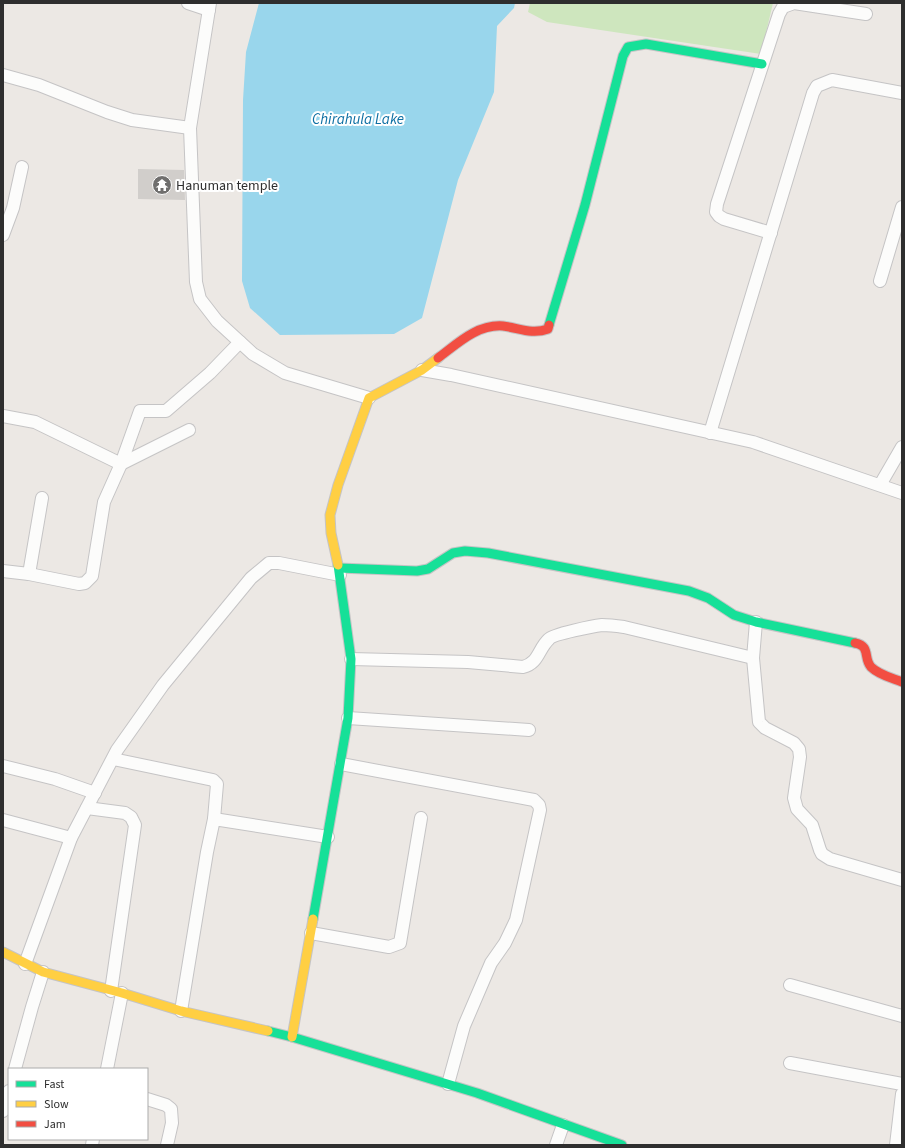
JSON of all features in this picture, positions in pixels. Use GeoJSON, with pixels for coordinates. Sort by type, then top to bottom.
{"type":"FeatureCollection","features":[{"type":"Feature","properties":{"kind":"street"},"geometry":{"type":"LineString","coordinates":[[188,3],[209,6],[190,128],[196,282],[200,300],[217,321],[253,354],[285,373],[369,398]]}},
{"type":"Feature","properties":{"kind":"street"},"geometry":{"type":"LineString","coordinates":[[771,233],[724,219],[716,212],[717,204],[778,14],[783,7],[794,3],[866,14]]}},
{"type":"Feature","properties":{"kind":"street"},"geometry":{"type":"LineString","coordinates":[[292,1037],[348,718],[351,659],[340,572],[331,533],[330,515],[338,485],[369,398],[422,370],[479,329],[497,326],[540,333],[548,329],[585,205],[623,56],[628,47],[646,44],[762,64]]}},
{"type":"Feature","properties":{"kind":"street"},"geometry":{"type":"LineString","coordinates":[[3,75],[39,85],[107,112],[132,120],[190,128]]}},
{"type":"Feature","properties":{"kind":"street"},"geometry":{"type":"LineString","coordinates":[[710,432],[812,93],[817,86],[832,80],[902,93]]}},
{"type":"Feature","properties":{"kind":"street"},"geometry":{"type":"LineString","coordinates":[[3,234],[13,208],[22,167]]}},
{"type":"Feature","properties":{"kind":"street"},"geometry":{"type":"LineString","coordinates":[[880,281],[902,207]]}},
{"type":"Feature","properties":{"kind":"street"},"geometry":{"type":"LineString","coordinates":[[3,571],[29,574],[79,584],[85,583],[92,576],[104,502],[121,464],[140,411],[166,411],[210,373],[240,342]]}},
{"type":"Feature","properties":{"kind":"street"},"geometry":{"type":"LineString","coordinates":[[422,370],[451,375],[753,442],[902,493]]}},
{"type":"Feature","properties":{"kind":"street"},"geometry":{"type":"LineString","coordinates":[[3,416],[35,422],[121,464]]}},
{"type":"Feature","properties":{"kind":"street"},"geometry":{"type":"LineString","coordinates":[[121,464],[189,430]]}},
{"type":"Feature","properties":{"kind":"street"},"geometry":{"type":"LineString","coordinates":[[880,485],[902,447]]}},
{"type":"Feature","properties":{"kind":"street"},"geometry":{"type":"LineString","coordinates":[[29,574],[42,498]]}},
{"type":"Feature","properties":{"kind":"street"},"geometry":{"type":"LineString","coordinates":[[25,964],[71,838],[117,750],[163,685],[251,578],[269,564],[279,562],[340,572],[417,572],[428,569],[453,553],[465,551],[488,553],[689,591],[708,598],[734,616],[861,644],[867,650],[869,664],[873,668],[902,682]]}},
{"type":"Feature","properties":{"kind":"street"},"geometry":{"type":"LineString","coordinates":[[756,622],[754,658],[759,722],[765,728],[794,743],[799,749],[800,757],[794,798],[797,808],[812,825],[822,854],[830,859],[902,880]]}},
{"type":"Feature","properties":{"kind":"street"},"geometry":{"type":"LineString","coordinates":[[351,659],[468,662],[523,667],[531,665],[537,658],[540,649],[550,637],[603,625],[624,626],[754,658]]}},
{"type":"Feature","properties":{"kind":"street"},"geometry":{"type":"LineString","coordinates":[[348,718],[529,730]]}},
{"type":"Feature","properties":{"kind":"street"},"geometry":{"type":"LineString","coordinates":[[113,759],[213,780],[216,784],[214,819],[207,852],[182,1011]]}},
{"type":"Feature","properties":{"kind":"street"},"geometry":{"type":"LineString","coordinates":[[341,764],[534,800],[539,805],[540,810],[516,920],[505,944],[491,962],[464,1026],[448,1084]]}},
{"type":"Feature","properties":{"kind":"street"},"geometry":{"type":"LineString","coordinates":[[3,766],[54,779],[95,793]]}},
{"type":"Feature","properties":{"kind":"street"},"geometry":{"type":"LineString","coordinates":[[87,808],[125,813],[131,817],[135,825],[107,1068]]}},
{"type":"Feature","properties":{"kind":"street"},"geometry":{"type":"LineString","coordinates":[[311,933],[389,947],[400,944],[422,818]]}},
{"type":"Feature","properties":{"kind":"street"},"geometry":{"type":"LineString","coordinates":[[214,819],[328,837]]}},
{"type":"Feature","properties":{"kind":"street"},"geometry":{"type":"LineString","coordinates":[[3,820],[71,838]]}},
{"type":"Feature","properties":{"kind":"street"},"geometry":{"type":"LineString","coordinates":[[3,952],[43,972],[182,1011],[292,1037],[477,1092],[622,1145]]}},
{"type":"Feature","properties":{"kind":"street"},"geometry":{"type":"LineString","coordinates":[[15,1068],[43,972]]}},
{"type":"Feature","properties":{"kind":"street"},"geometry":{"type":"LineString","coordinates":[[790,985],[902,1016]]}},
{"type":"Feature","properties":{"kind":"street"},"geometry":{"type":"LineString","coordinates":[[790,1063],[902,1084]]}},
{"type":"Feature","properties":{"kind":"street"},"geometry":{"type":"LineString","coordinates":[[3,1111],[8,1094]]}},
{"type":"Feature","properties":{"kind":"street"},"geometry":{"type":"LineString","coordinates":[[896,1145],[902,1094]]}},
{"type":"Feature","properties":{"kind":"street"},"geometry":{"type":"LineString","coordinates":[[148,1099],[166,1105],[171,1109],[172,1123],[167,1145]]}},
{"type":"Feature","properties":{"kind":"street"},"geometry":{"type":"LineString","coordinates":[[556,1145],[563,1124]]}},
{"type":"Feature","properties":{"kind":"green space"},"geometry":{"type":"Polygon","coordinates":[[[530,3],[773,3],[761,54],[547,22],[528,12],[530,3]]]}},
{"type":"Feature","properties":{"kind":"water","name":"Chirahula Lake"},"geometry":{"type":"Polygon","coordinates":[[[259,3],[515,3],[514,8],[497,26],[494,92],[458,180],[422,318],[394,334],[280,335],[250,308],[242,281],[243,100],[246,52],[259,3]]]}},
{"type":"Feature","properties":{"kind":"building","name":"Hanuman temple"},"geometry":{"type":"Polygon","coordinates":[[[138,169],[184,170],[185,200],[138,199],[138,169]]]}},
{"type":"Feature","properties":{"kind":"traffic: fast"},"geometry":{"type":"LineString","coordinates":[[549,325],[585,205],[623,56],[628,47],[646,44],[762,64]]}},
{"type":"Feature","properties":{"kind":"traffic: fast"},"geometry":{"type":"LineString","coordinates":[[339,568],[417,571],[428,569],[453,553],[465,551],[488,553],[689,591],[708,598],[734,615],[756,622],[855,643]]}},
{"type":"Feature","properties":{"kind":"traffic: fast"},"geometry":{"type":"LineString","coordinates":[[313,919],[348,718],[351,659],[338,565]]}},
{"type":"Feature","properties":{"kind":"traffic: fast"},"geometry":{"type":"LineString","coordinates":[[268,1031],[477,1093],[622,1145]]}},
{"type":"Feature","properties":{"kind":"traffic: slow"},"geometry":{"type":"LineString","coordinates":[[338,565],[331,533],[330,515],[338,485],[369,398],[422,370],[438,358]]}},
{"type":"Feature","properties":{"kind":"traffic: slow"},"geometry":{"type":"LineString","coordinates":[[292,1037],[313,919]]}},
{"type":"Feature","properties":{"kind":"traffic: slow"},"geometry":{"type":"LineString","coordinates":[[3,952],[43,972],[122,993],[181,1011],[268,1031]]}},
{"type":"Feature","properties":{"kind":"traffic: jam"},"geometry":{"type":"LineString","coordinates":[[438,358],[460,341],[485,328],[503,326],[542,331],[548,329],[549,325]]}},
{"type":"Feature","properties":{"kind":"traffic: jam"},"geometry":{"type":"LineString","coordinates":[[855,643],[863,647],[867,660],[874,670],[902,682]]}},
{"type":"Feature","properties":{"kind":"place","name":"Hanuman temple"},"geometry":{"type":"Point","coordinates":[162,185]}}]}
